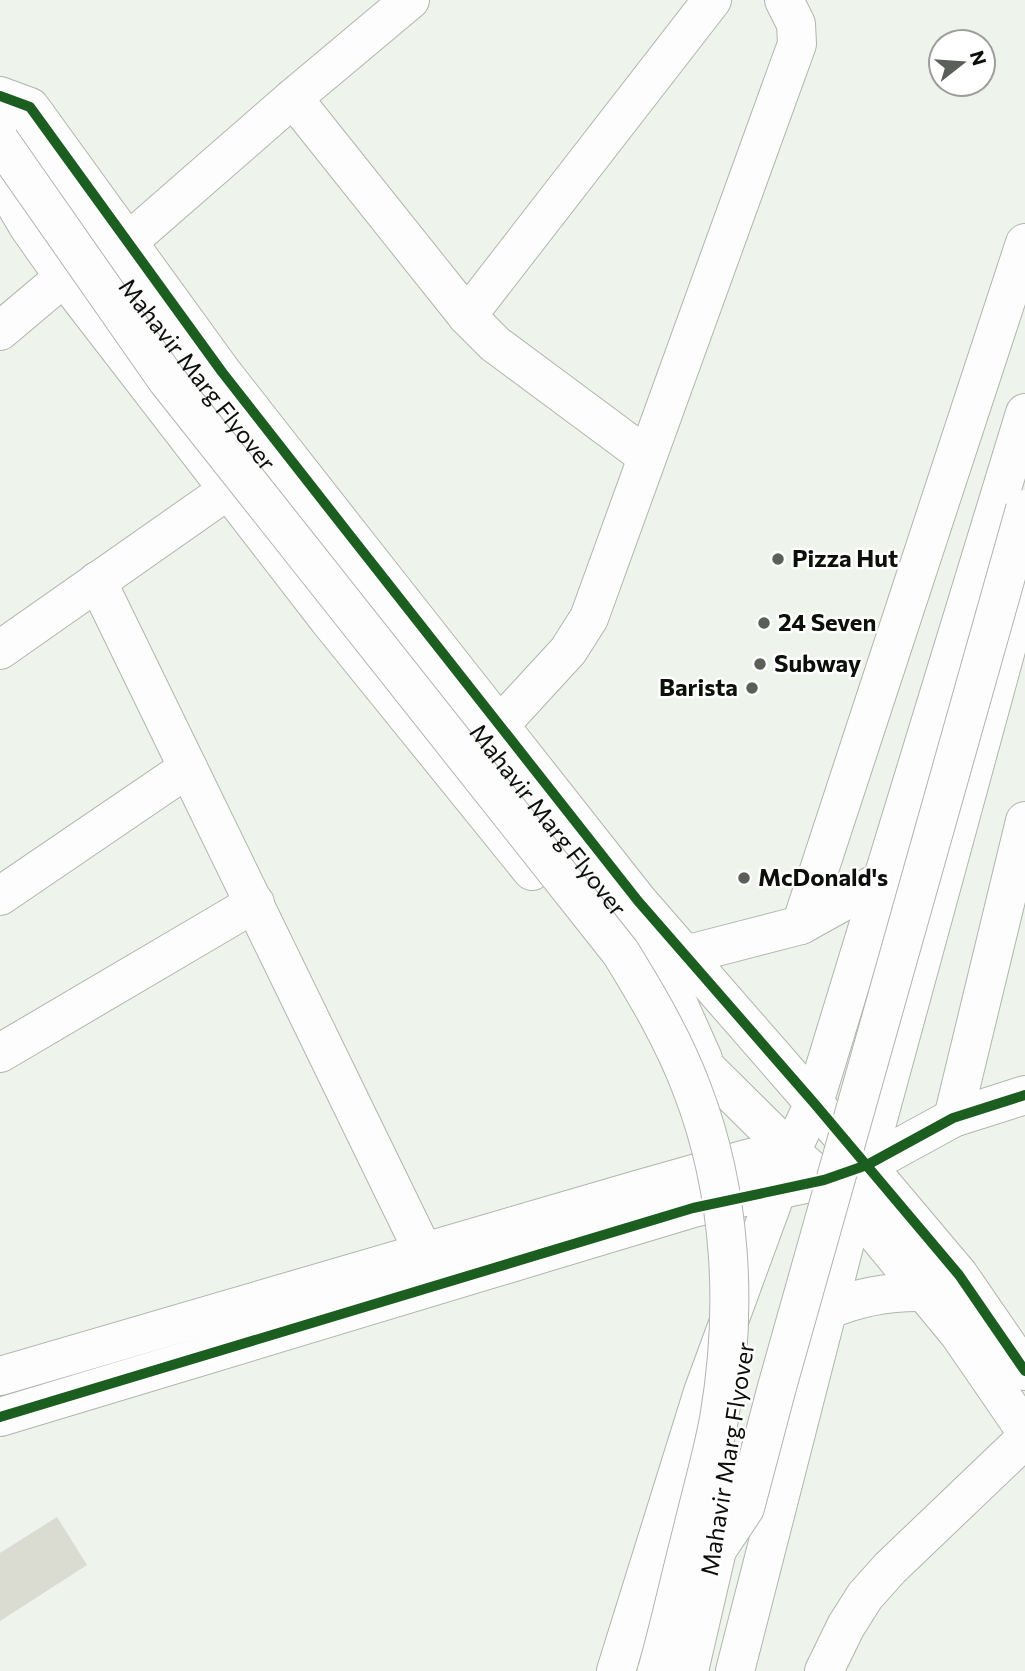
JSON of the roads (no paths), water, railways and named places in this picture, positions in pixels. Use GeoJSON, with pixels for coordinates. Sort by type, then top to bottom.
{"type":"FeatureCollection","features":[{"type":"Feature","properties":{"kind":"main road"},"geometry":{"type":"LineString","coordinates":[[128,241],[410,0]]}},
{"type":"Feature","properties":{"kind":"main road"},"geometry":{"type":"LineString","coordinates":[[467,316],[712,0]]}},
{"type":"Feature","properties":{"kind":"main road"},"geometry":{"type":"LineString","coordinates":[[500,725],[568,651],[589,618],[797,44],[796,24],[785,0]]}},
{"type":"Feature","properties":{"kind":"main road"},"geometry":{"type":"LineString","coordinates":[[293,98],[467,316],[495,344],[646,456]]}},
{"type":"Feature","properties":{"kind":"main road"},"geometry":{"type":"LineString","coordinates":[[5,115],[30,107],[222,372],[638,901],[959,1275],[1020,1396]]}},
{"type":"Feature","properties":{"kind":"main road","name":"Mahavir Marg Flyover"},"geometry":{"type":"LineString","coordinates":[[5,115],[104,257],[637,934],[678,1003],[703,1059],[738,1175],[750,1259],[745,1380],[717,1550],[689,1671]]}},
{"type":"Feature","properties":{"kind":"main road","name":"Mahavir Marg Flyover"},"geometry":{"type":"LineString","coordinates":[[5,115],[167,380],[621,953],[659,1016],[692,1088],[713,1156],[721,1196],[729,1265],[729,1342],[719,1419],[657,1671]]}},
{"type":"Feature","properties":{"kind":"main road"},"geometry":{"type":"LineString","coordinates":[[0,178],[28,226],[64,277],[328,619],[635,996],[791,1152],[854,1207],[959,1334],[1020,1396]]}},
{"type":"Feature","properties":{"kind":"main road"},"geometry":{"type":"LineString","coordinates":[[801,926],[1025,243]]}},
{"type":"Feature","properties":{"kind":"main road"},"geometry":{"type":"LineString","coordinates":[[0,331],[64,277]]}},
{"type":"Feature","properties":{"kind":"main road"},"geometry":{"type":"LineString","coordinates":[[616,1671],[703,1392],[791,1152],[814,1103],[1025,413]]}},
{"type":"Feature","properties":{"kind":"main road"},"geometry":{"type":"LineString","coordinates":[[0,650],[228,489]]}},
{"type":"Feature","properties":{"kind":"main road"},"geometry":{"type":"LineString","coordinates":[[717,1550],[745,1508],[753,1482],[777,1387],[1025,509]]}},
{"type":"Feature","properties":{"kind":"main road"},"geometry":{"type":"LineString","coordinates":[[735,1671],[854,1207],[1025,580]]}},
{"type":"Feature","properties":{"kind":"main road"},"geometry":{"type":"LineString","coordinates":[[97,581],[424,1253]]}},
{"type":"Feature","properties":{"kind":"main road"},"geometry":{"type":"LineString","coordinates":[[0,896],[188,768]]}},
{"type":"Feature","properties":{"kind":"main road"},"geometry":{"type":"LineString","coordinates":[[953,1118],[1015,904],[1025,821]]}},
{"type":"Feature","properties":{"kind":"main road"},"geometry":{"type":"LineString","coordinates":[[685,955],[801,926],[882,880]]}},
{"type":"Feature","properties":{"kind":"main road"},"geometry":{"type":"LineString","coordinates":[[0,1053],[255,904]]}},
{"type":"Feature","properties":{"kind":"main road"},"geometry":{"type":"LineString","coordinates":[[0,1417],[693,1208],[824,1180],[867,1165],[953,1118],[1025,1095]]}},
{"type":"Feature","properties":{"kind":"main road"},"geometry":{"type":"LineString","coordinates":[[0,1376],[750,1158],[791,1152]]}},
{"type":"Feature","properties":{"kind":"main road"},"geometry":{"type":"LineString","coordinates":[[828,1310],[846,1302],[885,1293],[926,1292]]}},
{"type":"Feature","properties":{"kind":"main road"},"geometry":{"type":"LineString","coordinates":[[824,1671],[846,1626],[865,1597],[890,1568],[1025,1439]]}},
{"type":"Feature","properties":{"kind":"place","name":"Pizza Hut"},"geometry":{"type":"Point","coordinates":[778,559]}},
{"type":"Feature","properties":{"kind":"place","name":"24 Seven"},"geometry":{"type":"Point","coordinates":[764,623]}},
{"type":"Feature","properties":{"kind":"place","name":"Subway"},"geometry":{"type":"Point","coordinates":[760,664]}},
{"type":"Feature","properties":{"kind":"place","name":"Barista"},"geometry":{"type":"Point","coordinates":[752,688]}},
{"type":"Feature","properties":{"kind":"place","name":"McDonald's"},"geometry":{"type":"Point","coordinates":[744,878]}}]}
